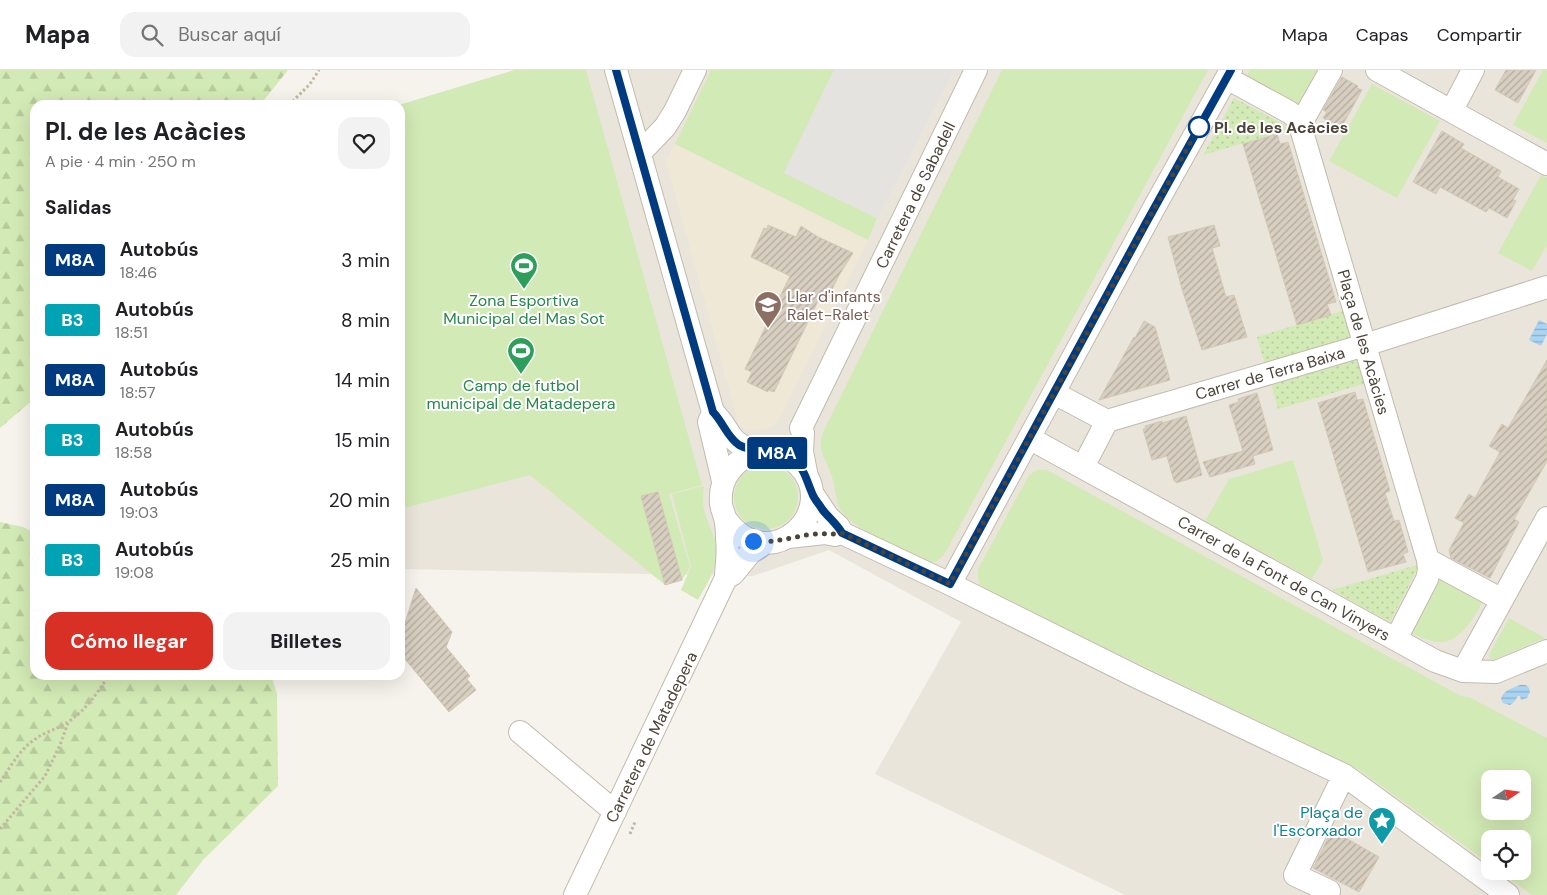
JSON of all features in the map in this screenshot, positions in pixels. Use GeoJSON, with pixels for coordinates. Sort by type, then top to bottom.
{"type":"FeatureCollection","features":[{"type":"Feature","properties":{"kind":"street"},"geometry":{"type":"LineString","coordinates":[[616,70],[713,412],[721,420],[732,439],[738,444],[765,452],[782,454],[792,459],[801,467],[809,485],[828,516],[842,533],[950,584],[1140,680],[1344,775],[1508,895]]}},
{"type":"Feature","properties":{"kind":"street"},"geometry":{"type":"LineString","coordinates":[[640,153],[665,127],[695,70]]}},
{"type":"Feature","properties":{"kind":"street","name":"Carretera de Sabadell"},"geometry":{"type":"LineString","coordinates":[[809,485],[802,452],[803,433],[801,428],[976,70]]}},
{"type":"Feature","properties":{"kind":"street"},"geometry":{"type":"LineString","coordinates":[[1300,125],[1331,70]]}},
{"type":"Feature","properties":{"kind":"street"},"geometry":{"type":"LineString","coordinates":[[1377,70],[1547,164]]}},
{"type":"Feature","properties":{"kind":"street"},"geometry":{"type":"LineString","coordinates":[[1452,110],[1474,70]]}},
{"type":"Feature","properties":{"kind":"street"},"geometry":{"type":"LineString","coordinates":[[950,584],[1229,74],[1289,112],[1297,118],[1300,125]]}},
{"type":"Feature","properties":{"kind":"street","name":"Plaça de les Acàcies"},"geometry":{"type":"LineString","coordinates":[[1300,125],[1428,560],[1429,570],[1427,579],[1396,640]]}},
{"type":"Feature","properties":{"kind":"street","name":"Carrer de Terra Baixa"},"geometry":{"type":"LineString","coordinates":[[1107,421],[1365,345],[1547,288]]}},
{"type":"Feature","properties":{"kind":"street"},"geometry":{"type":"LineString","coordinates":[[1054,393],[1107,421],[1083,467]]}},
{"type":"Feature","properties":{"kind":"street"},"geometry":{"type":"LineString","coordinates":[[713,412],[709,422],[723,481]]}},
{"type":"Feature","properties":{"kind":"street","name":"Carretera de Sabadell"},"geometry":{"type":"LineString","coordinates":[[765,452],[786,440],[795,429],[801,428]]}},
{"type":"Feature","properties":{"kind":"street","name":"Carrer de la Font de Can Vinyers"},"geometry":{"type":"LineString","coordinates":[[1029,438],[1436,661],[1463,671],[1496,672],[1547,651]]}},
{"type":"Feature","properties":{"kind":"street"},"geometry":{"type":"LineString","coordinates":[[726,578],[728,550],[725,518],[721,506],[723,481],[729,470],[738,461],[748,455],[765,452]]}},
{"type":"Feature","properties":{"kind":"street"},"geometry":{"type":"LineString","coordinates":[[725,518],[732,528],[742,536],[753,541],[777,542],[788,537],[803,524],[808,514],[809,485]]}},
{"type":"Feature","properties":{"kind":"street"},"geometry":{"type":"LineString","coordinates":[[1463,671],[1547,518]]}},
{"type":"Feature","properties":{"kind":"street"},"geometry":{"type":"LineString","coordinates":[[788,537],[842,533]]}},
{"type":"Feature","properties":{"kind":"street"},"geometry":{"type":"LineString","coordinates":[[726,578],[733,574],[750,553],[765,543]]}},
{"type":"Feature","properties":{"kind":"street"},"geometry":{"type":"LineString","coordinates":[[1428,560],[1502,600]]}},
{"type":"Feature","properties":{"kind":"street","name":"Carretera de Matadepera"},"geometry":{"type":"LineString","coordinates":[[574,895],[726,578]]}},
{"type":"Feature","properties":{"kind":"street"},"geometry":{"type":"LineString","coordinates":[[520,732],[615,812]]}},
{"type":"Feature","properties":{"kind":"street"},"geometry":{"type":"LineString","coordinates":[[1329,891],[1294,875],[1344,775]]}},
{"type":"Feature","properties":{"kind":"path"},"geometry":{"type":"LineString","coordinates":[[293,100],[310,84],[320,70]]}},
{"type":"Feature","properties":{"kind":"path"},"geometry":{"type":"LineString","coordinates":[[0,782],[23,750],[34,740],[68,722],[87,706],[105,680]]}},
{"type":"Feature","properties":{"kind":"path"},"geometry":{"type":"LineString","coordinates":[[0,829],[45,776],[60,745],[68,722]]}},
{"type":"Feature","properties":{"kind":"path"},"geometry":{"type":"LineString","coordinates":[[628,837],[636,819]]}},
{"type":"Feature","properties":{"kind":"shaded area"},"geometry":{"type":"Polygon","coordinates":[[[515,70],[1547,70],[1547,895],[1125,895],[875,774],[961,622],[829,550],[753,576],[405,569],[405,103],[515,70]]]}},
{"type":"Feature","properties":{"kind":"shaded area"},"geometry":{"type":"Polygon","coordinates":[[[834,70],[954,70],[877,218],[784,173],[834,70]]]}},
{"type":"Feature","properties":{"kind":"shaded area","name":"Llar d'infants Ralet-Ralet"},"geometry":{"type":"Polygon","coordinates":[[[675,144],[868,240],[778,422],[769,428],[748,431],[740,426],[738,422],[666,161],[675,144]]]}},
{"type":"Feature","properties":{"kind":"green space"},"geometry":{"type":"Polygon","coordinates":[[[0,70],[288,70],[264,100],[30,100],[30,402],[0,428],[0,70]]]}},
{"type":"Feature","properties":{"kind":"green space","name":"Zona Esportiva Municipal del Mas Sot"},"geometry":{"type":"Polygon","coordinates":[[[515,70],[586,70],[702,485],[669,494],[690,567],[682,580],[665,585],[530,475],[405,508],[405,103],[515,70]]]}},
{"type":"Feature","properties":{"kind":"green space"},"geometry":{"type":"Polygon","coordinates":[[[711,70],[834,70],[784,173],[877,218],[868,240],[675,144],[711,70]]]}},
{"type":"Feature","properties":{"kind":"green space"},"geometry":{"type":"Polygon","coordinates":[[[1002,70],[1208,70],[944,555],[937,561],[929,562],[893,546],[866,531],[845,515],[839,507],[832,478],[822,452],[822,435],[1002,70]]]}},
{"type":"Feature","properties":{"kind":"green space"},"geometry":{"type":"Polygon","coordinates":[[[1250,70],[1336,70],[1312,113],[1245,79],[1250,70]]]}},
{"type":"Feature","properties":{"kind":"green space"},"geometry":{"type":"Polygon","coordinates":[[[1543,70],[1547,70],[1547,143],[1513,125],[1543,70]]]}},
{"type":"Feature","properties":{"kind":"green space"},"geometry":{"type":"Polygon","coordinates":[[[1372,84],[1440,121],[1397,198],[1329,161],[1372,84]]]}},
{"type":"Feature","properties":{"kind":"green space"},"geometry":{"type":"Polygon","coordinates":[[[1234,98],[1292,129],[1203,155],[1234,98]]]}},
{"type":"Feature","properties":{"kind":"green space"},"geometry":{"type":"Polygon","coordinates":[[[1541,175],[1547,178],[1547,245],[1532,271],[1498,253],[1541,175]]]}},
{"type":"Feature","properties":{"kind":"green space"},"geometry":{"type":"Polygon","coordinates":[[[1345,310],[1354,339],[1265,365],[1257,337],[1345,310]]]}},
{"type":"Feature","properties":{"kind":"green space"},"geometry":{"type":"Polygon","coordinates":[[[1358,354],[1367,383],[1278,409],[1270,380],[1358,354]]]}},
{"type":"Feature","properties":{"kind":"green space"},"geometry":{"type":"Polygon","coordinates":[[[1293,460],[1323,560],[1312,579],[1205,521],[1229,479],[1293,460]]]}},
{"type":"Feature","properties":{"kind":"green space"},"geometry":{"type":"Polygon","coordinates":[[[766,465],[778,467],[789,474],[796,485],[798,497],[796,509],[789,520],[778,527],[766,529],[754,527],[743,520],[736,509],[734,497],[736,485],[743,474],[754,467],[766,465]]]}},
{"type":"Feature","properties":{"kind":"green space"},"geometry":{"type":"Polygon","coordinates":[[[1037,470],[1047,470],[1461,696],[1469,697],[1547,738],[1547,895],[1532,895],[1511,880],[1531,880],[1531,830],[1481,830],[1481,858],[1358,769],[981,588],[978,579],[978,569],[1029,475],[1037,470]]]}},
{"type":"Feature","properties":{"kind":"green space"},"geometry":{"type":"Polygon","coordinates":[[[704,486],[703,506],[717,550],[712,574],[698,600],[681,590],[691,567],[672,494],[704,486]]]}},
{"type":"Feature","properties":{"kind":"green space"},"geometry":{"type":"Polygon","coordinates":[[[0,522],[30,530],[30,680],[273,680],[277,694],[278,786],[203,860],[176,895],[0,895],[0,522]]]}},
{"type":"Feature","properties":{"kind":"green space"},"geometry":{"type":"Polygon","coordinates":[[[1420,564],[1390,622],[1332,590],[1420,564]]]}},
{"type":"Feature","properties":{"kind":"green space"},"geometry":{"type":"Polygon","coordinates":[[[1440,574],[1490,589],[1463,631],[1455,638],[1438,642],[1409,632],[1440,574]]]}},
{"type":"Feature","properties":{"kind":"green space"},"geometry":{"type":"Polygon","coordinates":[[[1509,618],[1545,638],[1491,659],[1489,655],[1509,618]]]}},
{"type":"Feature","properties":{"kind":"water"},"geometry":{"type":"Polygon","coordinates":[[[1539,320],[1547,324],[1547,334],[1541,346],[1529,340],[1539,320]]]}},
{"type":"Feature","properties":{"kind":"water"},"geometry":{"type":"Polygon","coordinates":[[[1520,685],[1526,685],[1529,688],[1530,692],[1527,698],[1521,700],[1520,696],[1518,696],[1510,705],[1503,703],[1501,699],[1504,693],[1520,685]]]}},
{"type":"Feature","properties":{"kind":"building"},"geometry":{"type":"Polygon","coordinates":[[[1506,70],[1536,70],[1518,103],[1495,90],[1506,70]]]}},
{"type":"Feature","properties":{"kind":"building"},"geometry":{"type":"Polygon","coordinates":[[[1342,77],[1362,90],[1342,126],[1339,127],[1323,118],[1327,112],[1323,110],[1342,77]]]}},
{"type":"Feature","properties":{"kind":"building"},"geometry":{"type":"Polygon","coordinates":[[[1442,131],[1464,144],[1461,148],[1501,171],[1498,177],[1519,189],[1513,200],[1516,201],[1507,218],[1489,208],[1486,212],[1440,187],[1436,194],[1413,182],[1442,131]]]}},
{"type":"Feature","properties":{"kind":"building"},"geometry":{"type":"Polygon","coordinates":[[[1277,134],[1280,144],[1288,142],[1336,302],[1327,304],[1331,315],[1297,325],[1243,144],[1277,134]]]}},
{"type":"Feature","properties":{"kind":"building"},"geometry":{"type":"Polygon","coordinates":[[[768,225],[796,237],[801,226],[818,237],[853,253],[838,277],[825,304],[818,301],[774,392],[768,390],[768,392],[747,382],[752,372],[745,369],[790,276],[751,257],[764,228],[767,229],[768,225]]]}},
{"type":"Feature","properties":{"kind":"building"},"geometry":{"type":"Polygon","coordinates":[[[1214,225],[1220,246],[1212,248],[1226,297],[1234,295],[1247,337],[1202,350],[1182,289],[1168,237],[1214,225]]]}},
{"type":"Feature","properties":{"kind":"building"},"geometry":{"type":"Polygon","coordinates":[[[1144,321],[1155,327],[1170,380],[1099,400],[1134,337],[1144,321]]]}},
{"type":"Feature","properties":{"kind":"building"},"geometry":{"type":"Polygon","coordinates":[[[1547,360],[1547,461],[1514,519],[1519,522],[1490,578],[1451,558],[1449,550],[1464,523],[1455,518],[1469,494],[1475,498],[1500,452],[1489,446],[1502,424],[1508,428],[1547,360]]]}},
{"type":"Feature","properties":{"kind":"building"},"geometry":{"type":"Polygon","coordinates":[[[1355,392],[1357,400],[1363,399],[1390,491],[1385,493],[1394,521],[1399,520],[1408,552],[1403,554],[1406,562],[1368,572],[1318,403],[1355,392]]]}},
{"type":"Feature","properties":{"kind":"building"},"geometry":{"type":"Polygon","coordinates":[[[1257,393],[1273,450],[1253,456],[1255,464],[1210,477],[1203,462],[1243,451],[1229,405],[1239,402],[1238,399],[1257,393]]]}},
{"type":"Feature","properties":{"kind":"building"},"geometry":{"type":"Polygon","coordinates":[[[1186,416],[1202,475],[1176,483],[1167,456],[1152,460],[1143,429],[1146,428],[1145,426],[1186,416]]]}},
{"type":"Feature","properties":{"kind":"building"},"geometry":{"type":"Polygon","coordinates":[[[658,492],[682,580],[665,585],[641,496],[658,492]]]}},
{"type":"Feature","properties":{"kind":"building"},"geometry":{"type":"Polygon","coordinates":[[[416,588],[452,632],[446,647],[470,676],[467,679],[476,690],[449,712],[405,659],[405,623],[416,588]]]}},
{"type":"Feature","properties":{"kind":"building"},"geometry":{"type":"Polygon","coordinates":[[[1332,830],[1379,857],[1359,892],[1313,868],[1332,830]]]}},
{"type":"Feature","properties":{"kind":"bus line","name":"M8A"},"geometry":{"type":"LineString","coordinates":[[616,70],[713,412],[721,420],[732,439],[744,448],[782,454],[792,459],[801,467],[807,477],[812,493],[842,533],[950,584],[1231,70]]}},
{"type":"Feature","properties":{"kind":"place","name":"Pl. de les Acàcies"},"geometry":{"type":"Point","coordinates":[1199,127]}},
{"type":"Feature","properties":{"kind":"place","name":"Zona Esportiva Municipal del Mas Sot"},"geometry":{"type":"Point","coordinates":[524,290]}},
{"type":"Feature","properties":{"kind":"place","name":"Llar d'infants Ralet-Ralet"},"geometry":{"type":"Point","coordinates":[768,329]}},
{"type":"Feature","properties":{"kind":"place","name":"Camp de futbol municipal de Matadepera"},"geometry":{"type":"Point","coordinates":[521,375]}},
{"type":"Feature","properties":{"kind":"place","name":"Plaça de l'Escorxador"},"geometry":{"type":"Point","coordinates":[1382,845]}},
{"type":"Feature","properties":{"kind":"route"},"geometry":{"type":"LineString","coordinates":[[753,541],[777,542],[788,537],[842,533],[950,584],[1201,123],[1199,127]]}}]}
